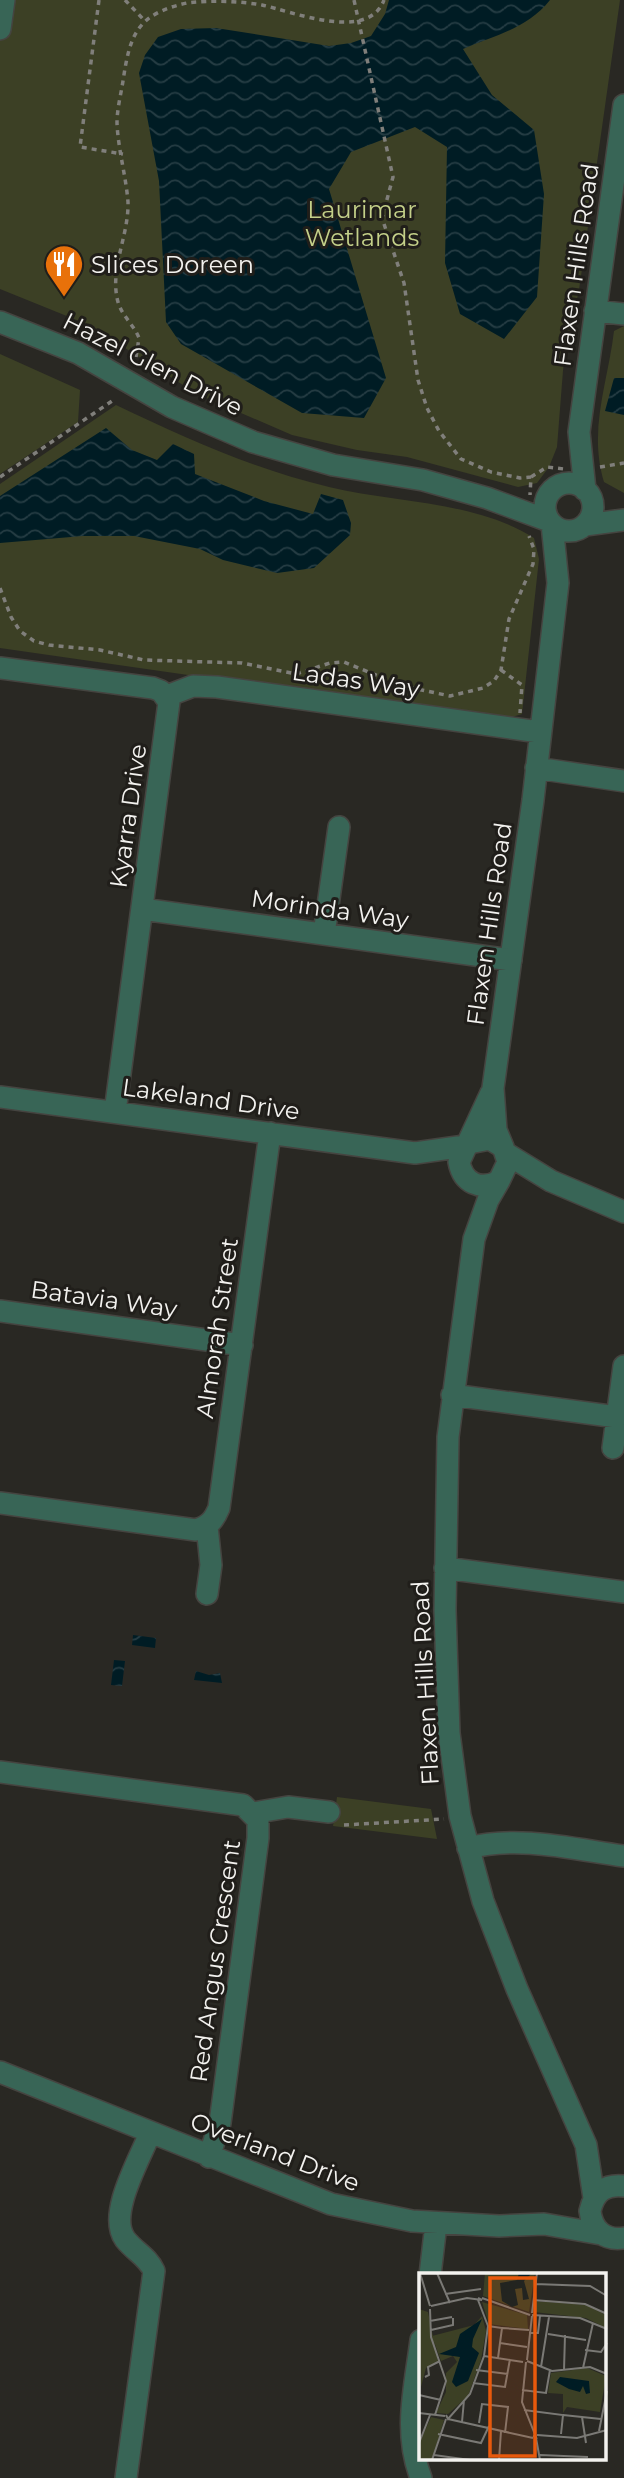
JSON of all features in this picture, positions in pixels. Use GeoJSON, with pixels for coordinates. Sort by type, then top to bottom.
{"type":"FeatureCollection","features":[{"type":"Feature","properties":{"kind":"street"},"geometry":{"type":"LineString","coordinates":[[0,29],[4,0]]}},
{"type":"Feature","properties":{"kind":"street","name":"Flaxen Hills Road"},"geometry":{"type":"LineString","coordinates":[[587,492],[581,424],[624,105]]}},
{"type":"Feature","properties":{"kind":"street"},"geometry":{"type":"LineString","coordinates":[[595,311],[624,314]]}},
{"type":"Feature","properties":{"kind":"street","name":"Hazel Glen Drive"},"geometry":{"type":"LineString","coordinates":[[0,322],[78,353],[172,407],[253,442],[333,465],[422,480],[487,498],[529,505],[551,523]]}},
{"type":"Feature","properties":{"kind":"street","name":"Flaxen Hills Road"},"geometry":{"type":"LineString","coordinates":[[555,488],[581,424]]}},
{"type":"Feature","properties":{"kind":"street"},"geometry":{"type":"LineString","coordinates":[[624,510],[572,484],[555,488],[546,501],[551,523],[564,530],[624,520]]}},
{"type":"Feature","properties":{"kind":"street","name":"Hazel Glen Drive"},"geometry":{"type":"LineString","coordinates":[[529,505],[555,488]]}},
{"type":"Feature","properties":{"kind":"street"},"geometry":{"type":"LineString","coordinates":[[581,527],[593,506],[587,492]]}},
{"type":"Feature","properties":{"kind":"street","name":"Flaxen Hills Road"},"geometry":{"type":"LineString","coordinates":[[505,1150],[496,1130],[493,1088],[558,583],[551,523]]}},
{"type":"Feature","properties":{"kind":"street","name":"Flaxen Hills Road"},"geometry":{"type":"LineString","coordinates":[[558,583],[581,527]]}},
{"type":"Feature","properties":{"kind":"street"},"geometry":{"type":"LineString","coordinates":[[0,668],[153,688],[167,696]]}},
{"type":"Feature","properties":{"kind":"street","name":"Ladas Way"},"geometry":{"type":"LineString","coordinates":[[167,696],[193,687],[217,687],[539,732]]}},
{"type":"Feature","properties":{"kind":"street","name":"Kyarra Drive"},"geometry":{"type":"LineString","coordinates":[[115,1112],[169,710],[167,696]]}},
{"type":"Feature","properties":{"kind":"street"},"geometry":{"type":"LineString","coordinates":[[536,768],[624,780]]}},
{"type":"Feature","properties":{"kind":"street"},"geometry":{"type":"LineString","coordinates":[[324,934],[339,827]]}},
{"type":"Feature","properties":{"kind":"street","name":"Morinda Way"},"geometry":{"type":"LineString","coordinates":[[142,909],[511,960]]}},
{"type":"Feature","properties":{"kind":"street","name":"Flaxen Hills Road"},"geometry":{"type":"LineString","coordinates":[[467,1144],[493,1088]]}},
{"type":"Feature","properties":{"kind":"street","name":"Lakeland Drive"},"geometry":{"type":"LineString","coordinates":[[0,1097],[415,1153],[463,1174]]}},
{"type":"Feature","properties":{"kind":"street","name":"Almorah Street"},"geometry":{"type":"LineString","coordinates":[[207,1594],[211,1564],[207,1526],[219,1508],[270,1133]]}},
{"type":"Feature","properties":{"kind":"street"},"geometry":{"type":"LineString","coordinates":[[551,1181],[501,1180],[477,1185],[463,1174],[461,1153],[467,1144],[491,1139],[551,1181],[624,1212]]}},
{"type":"Feature","properties":{"kind":"street","name":"Lakeland Drive"},"geometry":{"type":"LineString","coordinates":[[415,1153],[467,1144]]}},
{"type":"Feature","properties":{"kind":"street"},"geometry":{"type":"LineString","coordinates":[[501,1180],[507,1171],[505,1150]]}},
{"type":"Feature","properties":{"kind":"street","name":"Flaxen Hills Road"},"geometry":{"type":"LineString","coordinates":[[463,1174],[471,1197],[474,1239]]}},
{"type":"Feature","properties":{"kind":"street","name":"Flaxen Hills Road"},"geometry":{"type":"LineString","coordinates":[[501,1180],[488,1200],[474,1239],[452,1395],[445,1494],[449,1733],[460,1816],[494,1931],[586,2145],[593,2200],[591,2220],[614,2240]]}},
{"type":"Feature","properties":{"kind":"street","name":"Batavia Way"},"geometry":{"type":"LineString","coordinates":[[0,1311],[242,1345]]}},
{"type":"Feature","properties":{"kind":"street"},"geometry":{"type":"LineString","coordinates":[[613,1448],[624,1366]]}},
{"type":"Feature","properties":{"kind":"street"},"geometry":{"type":"LineString","coordinates":[[452,1395],[617,1417]]}},
{"type":"Feature","properties":{"kind":"street"},"geometry":{"type":"LineString","coordinates":[[0,1503],[181,1528],[207,1526]]}},
{"type":"Feature","properties":{"kind":"street"},"geometry":{"type":"LineString","coordinates":[[445,1568],[624,1592]]}},
{"type":"Feature","properties":{"kind":"street","name":"Red Angus Crescent"},"geometry":{"type":"LineString","coordinates":[[0,1772],[243,1805],[253,1813],[259,1826],[257,1852],[220,2123],[209,2157]]}},
{"type":"Feature","properties":{"kind":"street","name":"Red Angus Crescent"},"geometry":{"type":"LineString","coordinates":[[253,1813],[288,1807],[332,1818]]}},
{"type":"Feature","properties":{"kind":"street"},"geometry":{"type":"LineString","coordinates":[[468,1848],[492,1842],[520,1842],[624,1856]]}},
{"type":"Feature","properties":{"kind":"street","name":"Overland Drive"},"geometry":{"type":"LineString","coordinates":[[0,2072],[331,2204],[402,2220],[436,2224],[544,2224],[614,2240]]}},
{"type":"Feature","properties":{"kind":"street"},"geometry":{"type":"LineString","coordinates":[[126,2478],[153,2271],[149,2261],[124,2238],[119,2227],[119,2212],[150,2133]]}},
{"type":"Feature","properties":{"kind":"street","name":"Flaxen Hills Road"},"geometry":{"type":"LineString","coordinates":[[586,2145],[624,2186]]}},
{"type":"Feature","properties":{"kind":"street","name":"Overland Drive"},"geometry":{"type":"LineString","coordinates":[[544,2224],[570,2216],[607,2187],[624,2186]]}},
{"type":"Feature","properties":{"kind":"street"},"geometry":{"type":"LineString","coordinates":[[429,2273],[436,2224]]}},
{"type":"Feature","properties":{"kind":"street"},"geometry":{"type":"LineString","coordinates":[[419,2355],[409,2430],[414,2460],[421,2478]]}},
{"type":"Feature","properties":{"kind":"path"},"geometry":{"type":"LineString","coordinates":[[99,0],[80,147],[123,154]]}},
{"type":"Feature","properties":{"kind":"path"},"geometry":{"type":"LineString","coordinates":[[125,0],[145,21]]}},
{"type":"Feature","properties":{"kind":"path"},"geometry":{"type":"LineString","coordinates":[[0,588],[11,617],[20,631],[34,641],[50,645],[100,650],[144,660],[242,663],[296,674],[330,663],[344,662],[434,695],[461,694],[483,688],[494,681],[501,670],[509,619],[533,564],[533,541],[526,534],[531,477],[491,472],[461,459],[432,420],[418,380],[400,264],[382,218],[383,205],[391,188],[390,166],[363,30],[354,0]]}},
{"type":"Feature","properties":{"kind":"path"},"geometry":{"type":"LineString","coordinates":[[136,357],[139,338],[123,314],[117,294],[118,264],[128,218],[123,154],[117,122],[129,42],[145,21],[174,7],[206,1],[249,3],[315,20],[360,19],[375,13],[384,0]]}},
{"type":"Feature","properties":{"kind":"path"},"geometry":{"type":"LineString","coordinates":[[0,477],[115,399]]}},
{"type":"Feature","properties":{"kind":"path"},"geometry":{"type":"LineString","coordinates":[[501,670],[518,680],[523,689],[518,729]]}},
{"type":"Feature","properties":{"kind":"path"},"geometry":{"type":"LineString","coordinates":[[332,1818],[407,1823],[460,1816]]}},
{"type":"Feature","properties":{"kind":"green space","name":"Laurimar Wetlands"},"geometry":{"type":"Polygon","coordinates":[[[0,0],[620,0],[579,290],[564,358],[557,447],[549,467],[537,483],[518,487],[407,457],[357,450],[292,435],[197,394],[89,325],[0,289],[0,0]]]}},
{"type":"Feature","properties":{"kind":"green space"},"geometry":{"type":"Polygon","coordinates":[[[624,326],[624,493],[604,482],[598,443],[601,406],[614,331],[624,326]]]}},
{"type":"Feature","properties":{"kind":"green space"},"geometry":{"type":"Polygon","coordinates":[[[0,354],[80,390],[78,422],[0,474],[0,354]]]}},
{"type":"Feature","properties":{"kind":"green space"},"geometry":{"type":"Polygon","coordinates":[[[116,405],[194,441],[301,480],[461,510],[511,526],[534,538],[539,559],[522,714],[502,720],[0,648],[0,484],[116,405]]]}},
{"type":"Feature","properties":{"kind":"green space"},"geometry":{"type":"Polygon","coordinates":[[[337,1797],[431,1809],[437,1839],[333,1826],[337,1797]]]}},
{"type":"Feature","properties":{"kind":"water"},"geometry":{"type":"Polygon","coordinates":[[[389,0],[550,0],[521,25],[463,49],[492,95],[534,130],[544,194],[537,297],[504,339],[460,314],[445,263],[447,147],[415,127],[351,152],[329,189],[386,378],[364,418],[302,413],[181,344],[166,322],[159,181],[139,73],[145,55],[158,37],[181,29],[216,28],[329,46],[351,43],[371,36],[385,14],[389,0]]]}},
{"type":"Feature","properties":{"kind":"water"},"geometry":{"type":"Polygon","coordinates":[[[614,378],[624,378],[624,415],[605,411],[614,378]]]}},
{"type":"Feature","properties":{"kind":"water"},"geometry":{"type":"Polygon","coordinates":[[[106,428],[132,450],[157,460],[173,444],[194,454],[195,474],[264,501],[313,514],[321,494],[343,500],[351,523],[350,535],[314,568],[277,573],[223,560],[200,549],[134,536],[83,536],[0,543],[0,496],[106,428]]]}},
{"type":"Feature","properties":{"kind":"water"},"geometry":{"type":"Polygon","coordinates":[[[133,1635],[156,1638],[155,1648],[132,1645],[133,1635]]]}},
{"type":"Feature","properties":{"kind":"water"},"geometry":{"type":"Polygon","coordinates":[[[114,1660],[125,1661],[122,1686],[111,1685],[114,1660]]]}},
{"type":"Feature","properties":{"kind":"water"},"geometry":{"type":"Polygon","coordinates":[[[196,1671],[209,1675],[220,1673],[222,1683],[194,1680],[196,1671]]]}},
{"type":"Feature","properties":{"kind":"place","name":"Slices Doreen"},"geometry":{"type":"Point","coordinates":[64,298]}}]}
